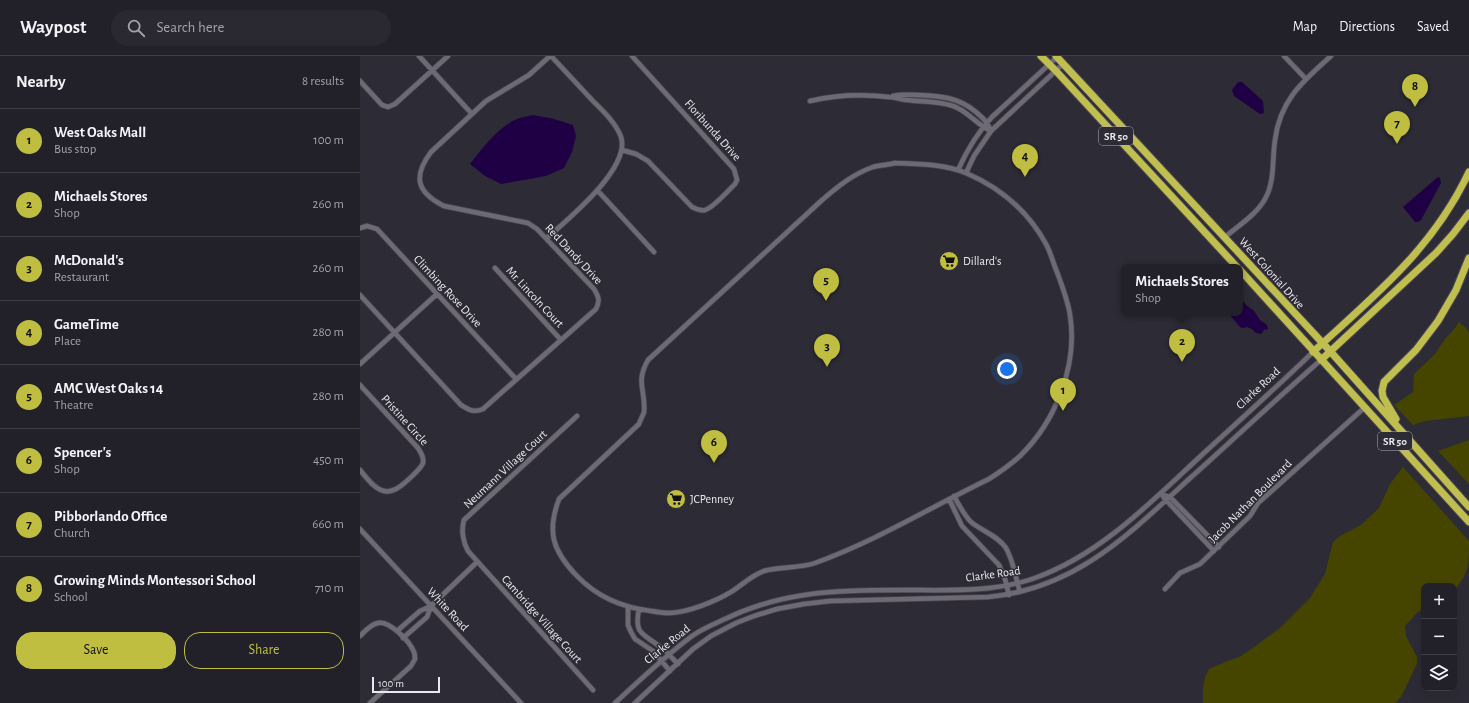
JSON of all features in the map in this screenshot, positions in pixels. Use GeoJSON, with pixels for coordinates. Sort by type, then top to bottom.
{"type":"FeatureCollection","features":[{"type":"Feature","properties":{"kind":"highway","name":"West Colonial Drive"},"geometry":{"type":"LineString","coordinates":[[1041,56],[1234,264]]}},
{"type":"Feature","properties":{"kind":"highway","name":"West Colonial Drive"},"geometry":{"type":"LineString","coordinates":[[1057,57],[1330,351],[1469,507]]}},
{"type":"Feature","properties":{"kind":"highway","name":"Clarke Road"},"geometry":{"type":"LineString","coordinates":[[1313,352],[1388,284],[1430,237],[1447,212],[1469,172]]}},
{"type":"Feature","properties":{"kind":"highway","name":"Clarke Road"},"geometry":{"type":"LineString","coordinates":[[1321,360],[1436,253],[1469,213]]}},
{"type":"Feature","properties":{"kind":"highway"},"geometry":{"type":"LineString","coordinates":[[1205,232],[1215,237],[1225,238]]}},
{"type":"Feature","properties":{"kind":"highway"},"geometry":{"type":"LineString","coordinates":[[1218,246],[1224,246],[1239,252]]}},
{"type":"Feature","properties":{"kind":"highway"},"geometry":{"type":"LineString","coordinates":[[1410,440],[1384,401],[1382,391],[1383,385],[1387,378],[1422,343],[1442,316],[1456,290],[1469,258]]}},
{"type":"Feature","properties":{"kind":"highway","name":"West Colonial Drive"},"geometry":{"type":"LineString","coordinates":[[1243,273],[1469,522]]}},
{"type":"Feature","properties":{"kind":"street"},"geometry":{"type":"LineString","coordinates":[[419,56],[472,114]]}},
{"type":"Feature","properties":{"kind":"street"},"geometry":{"type":"LineString","coordinates":[[360,82],[382,105],[388,107],[395,104],[448,56]]}},
{"type":"Feature","properties":{"kind":"street"},"geometry":{"type":"LineString","coordinates":[[547,238],[598,191],[607,179],[622,150],[621,138],[610,119],[551,56]]}},
{"type":"Feature","properties":{"kind":"street","name":"Red Dandy Drive"},"geometry":{"type":"LineString","coordinates":[[360,295],[461,404],[468,410],[476,412],[483,409],[596,309],[599,302],[598,296],[594,289],[537,228],[528,223],[444,206],[432,200],[424,190],[419,180],[420,171],[431,152],[486,101],[529,75],[551,56]]}},
{"type":"Feature","properties":{"kind":"street","name":"Floribunda Drive"},"geometry":{"type":"LineString","coordinates":[[622,150],[636,154],[648,161],[692,207],[699,210],[705,210],[710,207],[735,184],[737,180],[737,174],[734,169],[632,56]]}},
{"type":"Feature","properties":{"kind":"street"},"geometry":{"type":"LineString","coordinates":[[1284,56],[1306,79]]}},
{"type":"Feature","properties":{"kind":"street"},"geometry":{"type":"LineString","coordinates":[[1225,238],[1259,208],[1266,198],[1272,171],[1278,123],[1286,105],[1292,94],[1331,56]]}},
{"type":"Feature","properties":{"kind":"street"},"geometry":{"type":"LineString","coordinates":[[958,170],[968,150],[983,127],[1057,57]]}},
{"type":"Feature","properties":{"kind":"street"},"geometry":{"type":"LineString","coordinates":[[966,173],[974,156],[991,131],[1063,64]]}},
{"type":"Feature","properties":{"kind":"street"},"geometry":{"type":"LineString","coordinates":[[891,97],[909,94],[950,98],[970,107],[988,122],[991,131]]}},
{"type":"Feature","properties":{"kind":"street"},"geometry":{"type":"LineString","coordinates":[[810,101],[834,97],[891,97],[941,103],[954,106],[991,131]]}},
{"type":"Feature","properties":{"kind":"street"},"geometry":{"type":"LineString","coordinates":[[895,163],[946,167],[966,173],[995,188],[1016,204],[1034,224],[1047,245],[1070,315],[1072,345],[1067,372],[1059,397],[1049,418],[1034,440],[1021,455],[1006,468],[989,479],[863,543],[814,564],[797,568],[764,571],[746,581],[731,592],[687,610],[669,613],[623,606],[600,595],[584,583],[562,558],[554,542],[552,526],[554,510],[559,499],[639,424],[644,413],[641,380],[643,369],[648,360],[821,201],[840,185],[856,175],[874,167],[895,163]]}},
{"type":"Feature","properties":{"kind":"street"},"geometry":{"type":"LineString","coordinates":[[598,191],[654,252]]}},
{"type":"Feature","properties":{"kind":"street","name":"Climbing Rose Drive"},"geometry":{"type":"LineString","coordinates":[[360,228],[367,226],[377,229],[516,379]]}},
{"type":"Feature","properties":{"kind":"street","name":"Mr. Lincoln Court"},"geometry":{"type":"LineString","coordinates":[[495,268],[561,340]]}},
{"type":"Feature","properties":{"kind":"street"},"geometry":{"type":"LineString","coordinates":[[360,364],[437,294]]}},
{"type":"Feature","properties":{"kind":"street","name":"Clarke Road"},"geometry":{"type":"LineString","coordinates":[[615,703],[669,654],[694,635],[742,610],[774,600],[826,592],[948,590],[1007,585],[1037,577],[1057,568],[1089,551],[1114,533],[1160,494],[1313,352]]}},
{"type":"Feature","properties":{"kind":"street","name":"Clarke Road"},"geometry":{"type":"LineString","coordinates":[[634,703],[693,649],[711,636],[736,623],[777,609],[830,601],[1009,595],[1066,575],[1094,559],[1119,542],[1321,360]]}},
{"type":"Feature","properties":{"kind":"street","name":"Pristine Circle"},"geometry":{"type":"LineString","coordinates":[[360,385],[418,448],[423,456],[423,464],[419,469],[397,489],[391,491],[383,491],[360,470]]}},
{"type":"Feature","properties":{"kind":"street","name":"Jacob Nathan Boulevard"},"geometry":{"type":"LineString","coordinates":[[1165,589],[1180,573],[1200,564],[1219,547],[1250,516],[1258,503],[1364,408]]}},
{"type":"Feature","properties":{"kind":"street","name":"Neumann Village Court"},"geometry":{"type":"LineString","coordinates":[[477,562],[465,545],[462,526],[464,520],[577,416]]}},
{"type":"Feature","properties":{"kind":"street"},"geometry":{"type":"LineString","coordinates":[[1160,494],[1170,497],[1219,547]]}},
{"type":"Feature","properties":{"kind":"street"},"geometry":{"type":"LineString","coordinates":[[1160,494],[1214,551]]}},
{"type":"Feature","properties":{"kind":"street"},"geometry":{"type":"LineString","coordinates":[[954,496],[961,510],[971,521],[994,537],[1005,547],[1013,562],[1020,592]]}},
{"type":"Feature","properties":{"kind":"street"},"geometry":{"type":"LineString","coordinates":[[949,499],[962,526],[998,565],[1007,585],[1009,595]]}},
{"type":"Feature","properties":{"kind":"street","name":"White Road"},"geometry":{"type":"LineString","coordinates":[[360,529],[521,703]]}},
{"type":"Feature","properties":{"kind":"street"},"geometry":{"type":"LineString","coordinates":[[397,631],[420,611],[431,606],[477,562]]}},
{"type":"Feature","properties":{"kind":"street","name":"Cambridge Village Court"},"geometry":{"type":"LineString","coordinates":[[477,562],[593,690]]}},
{"type":"Feature","properties":{"kind":"street"},"geometry":{"type":"LineString","coordinates":[[403,638],[427,617],[431,606]]}},
{"type":"Feature","properties":{"kind":"street"},"geometry":{"type":"LineString","coordinates":[[628,607],[628,625],[635,639],[653,651],[670,671]]}},
{"type":"Feature","properties":{"kind":"street"},"geometry":{"type":"LineString","coordinates":[[638,609],[637,627],[640,632],[669,654],[678,664]]}},
{"type":"Feature","properties":{"kind":"street"},"geometry":{"type":"LineString","coordinates":[[360,636],[370,627],[378,623],[386,624],[397,631],[414,651],[415,660],[410,666],[370,703]]}},
{"type":"Feature","properties":{"kind":"shaded area"},"geometry":{"type":"Polygon","coordinates":[[[1238,82],[1242,82],[1263,101],[1264,113],[1260,114],[1234,96],[1232,90],[1238,82]]]}},
{"type":"Feature","properties":{"kind":"shaded area"},"geometry":{"type":"Polygon","coordinates":[[[533,115],[554,119],[573,125],[576,136],[572,152],[564,168],[546,176],[501,184],[485,176],[470,164],[497,132],[510,122],[533,115]]]}},
{"type":"Feature","properties":{"kind":"shaded area"},"geometry":{"type":"Polygon","coordinates":[[[1438,177],[1440,178],[1441,183],[1421,220],[1415,222],[1403,207],[1438,177]]]}},
{"type":"Feature","properties":{"kind":"shaded area"},"geometry":{"type":"Polygon","coordinates":[[[1243,300],[1254,311],[1260,320],[1267,325],[1268,329],[1264,330],[1261,334],[1256,333],[1247,327],[1240,327],[1231,316],[1243,316],[1243,300]]]}},
{"type":"Feature","properties":{"kind":"shaded area"},"geometry":{"type":"Polygon","coordinates":[[[1459,322],[1469,333],[1469,416],[1425,421],[1413,425],[1394,405],[1413,392],[1414,374],[1435,354],[1459,322]]]}},
{"type":"Feature","properties":{"kind":"shaded area"},"geometry":{"type":"Polygon","coordinates":[[[1469,440],[1469,484],[1438,451],[1469,440]]]}},
{"type":"Feature","properties":{"kind":"shaded area"},"geometry":{"type":"Polygon","coordinates":[[[1403,467],[1469,541],[1467,568],[1463,579],[1457,587],[1457,583],[1421,583],[1421,610],[1405,626],[1406,636],[1417,657],[1417,664],[1401,697],[1395,703],[1203,703],[1205,677],[1209,669],[1239,657],[1250,650],[1280,628],[1310,598],[1325,574],[1333,542],[1340,536],[1361,525],[1379,508],[1390,484],[1403,467]]]}},
{"type":"Feature","properties":{"kind":"place","name":"Growing Minds Montessori School"},"geometry":{"type":"Point","coordinates":[1415,107]}},
{"type":"Feature","properties":{"kind":"place","name":"Pibborlando Office"},"geometry":{"type":"Point","coordinates":[1397,144]}},
{"type":"Feature","properties":{"kind":"place","name":"GameTime"},"geometry":{"type":"Point","coordinates":[1025,177]}},
{"type":"Feature","properties":{"kind":"place","name":"Dillard's"},"geometry":{"type":"Point","coordinates":[949,261]}},
{"type":"Feature","properties":{"kind":"place","name":"AMC West Oaks 14"},"geometry":{"type":"Point","coordinates":[826,301]}},
{"type":"Feature","properties":{"kind":"place","name":"Michaels Stores"},"geometry":{"type":"Point","coordinates":[1182,362]}},
{"type":"Feature","properties":{"kind":"place","name":"McDonald's"},"geometry":{"type":"Point","coordinates":[827,367]}},
{"type":"Feature","properties":{"kind":"place","name":"West Oaks Mall"},"geometry":{"type":"Point","coordinates":[1063,411]}},
{"type":"Feature","properties":{"kind":"place","name":"Spencer's"},"geometry":{"type":"Point","coordinates":[714,463]}},
{"type":"Feature","properties":{"kind":"place","name":"JCPenney"},"geometry":{"type":"Point","coordinates":[676,499]}}]}
